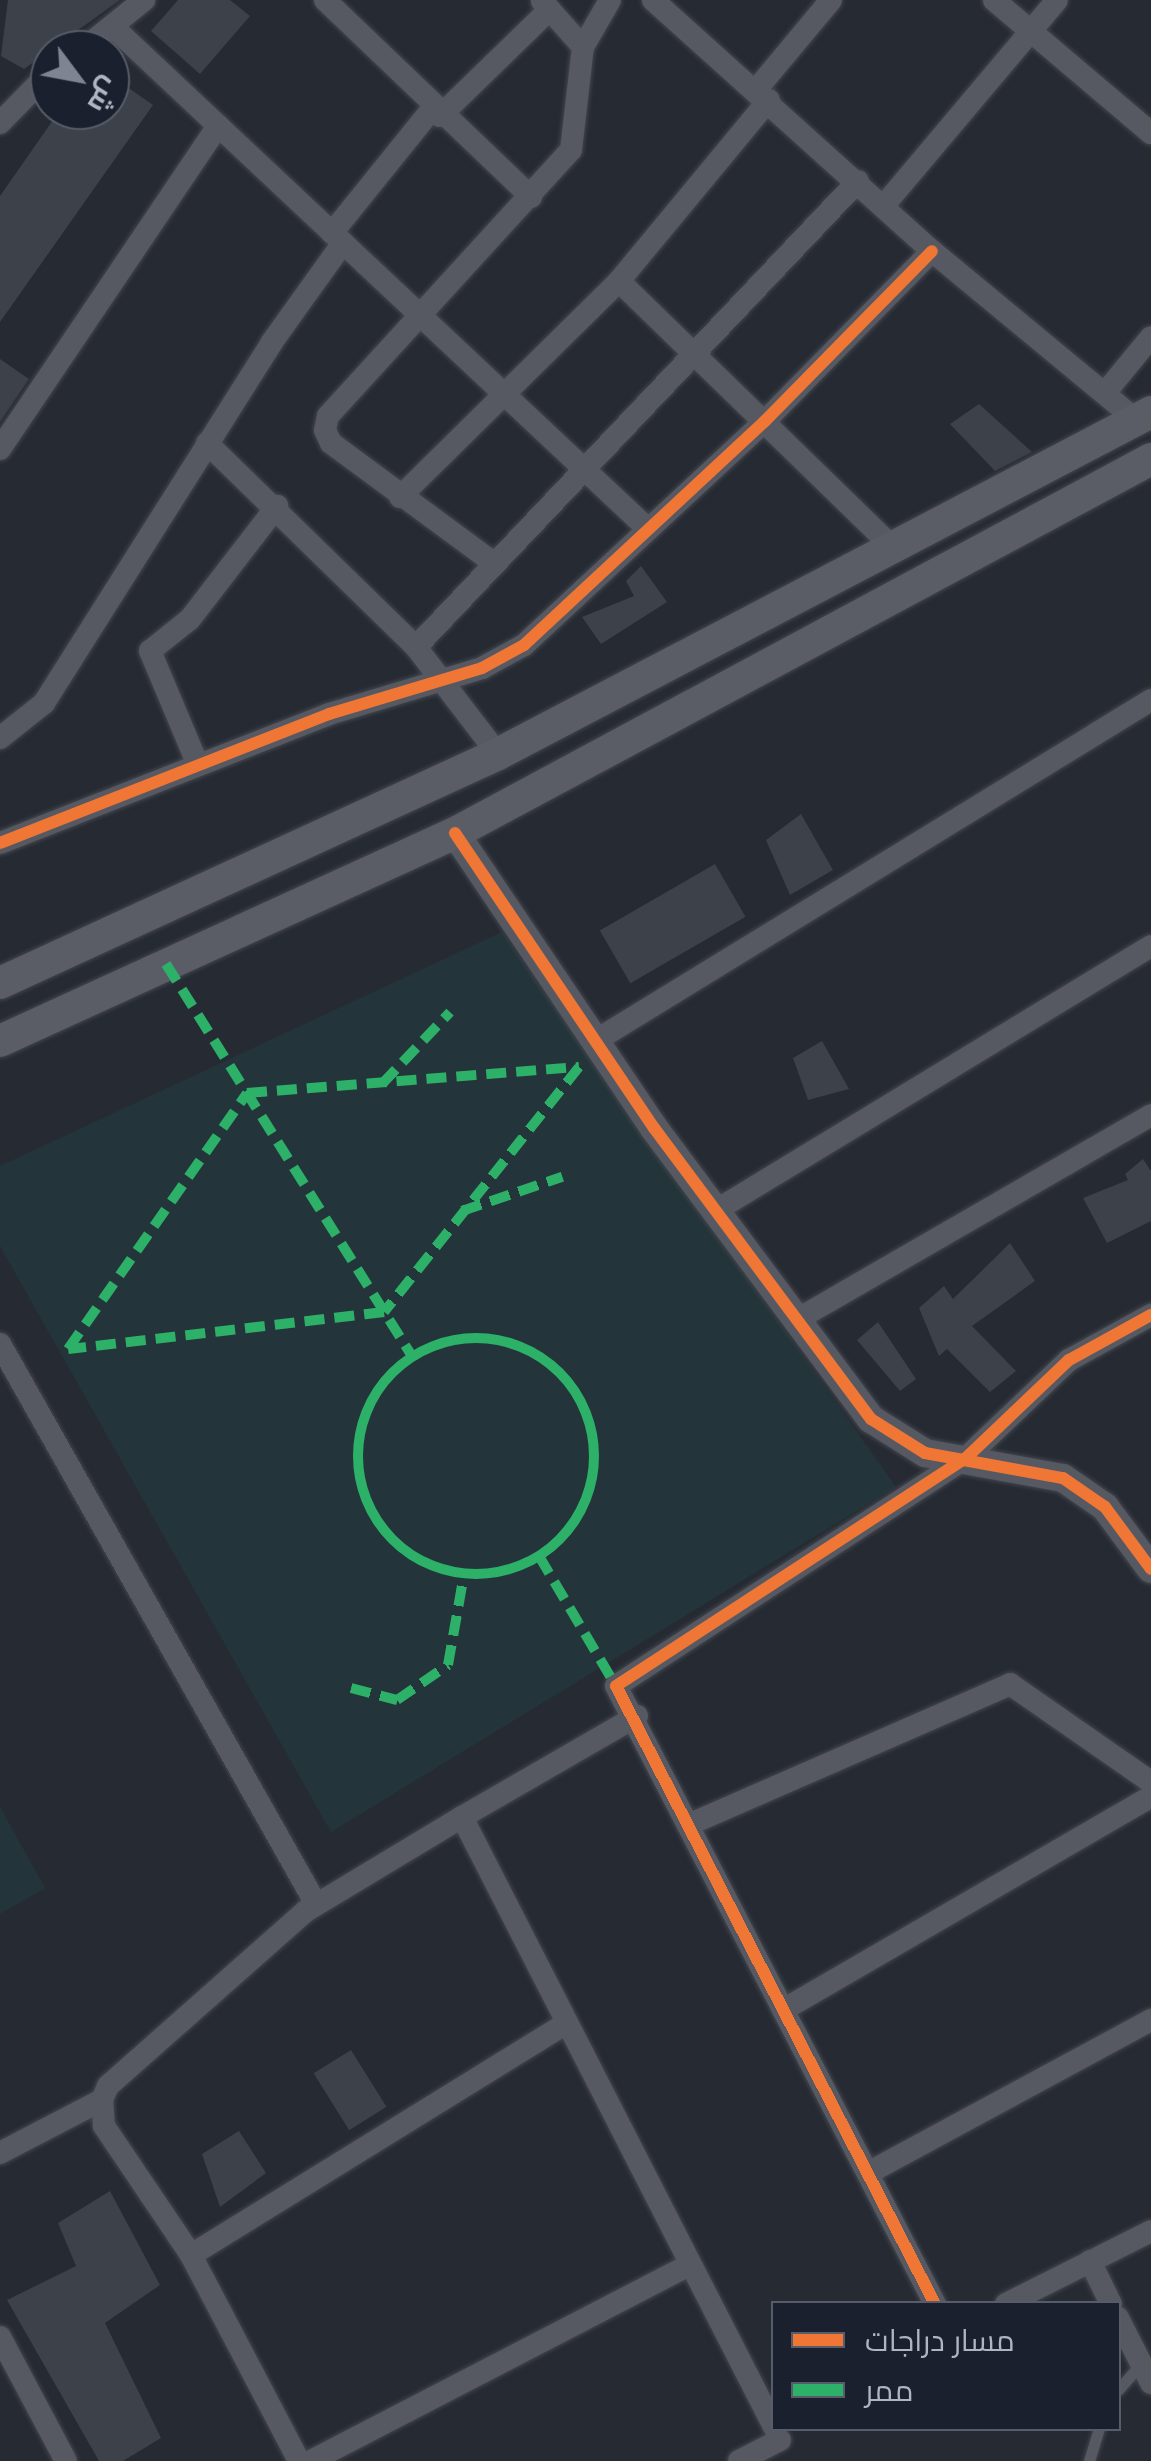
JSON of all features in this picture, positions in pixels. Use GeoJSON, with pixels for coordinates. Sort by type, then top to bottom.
{"type":"FeatureCollection","features":[{"type":"Feature","properties":{"kind":"main road"},"geometry":{"type":"LineString","coordinates":[[0,983],[498,754],[1144,416]]}},
{"type":"Feature","properties":{"kind":"main road"},"geometry":{"type":"LineString","coordinates":[[0,1042],[454,833],[1151,460]]}},
{"type":"Feature","properties":{"kind":"main road"},"geometry":{"type":"LineString","coordinates":[[63,953],[79,1003]]}},
{"type":"Feature","properties":{"kind":"street"},"geometry":{"type":"LineString","coordinates":[[109,30],[144,0]]}},
{"type":"Feature","properties":{"kind":"street"},"geometry":{"type":"LineString","coordinates":[[325,0],[436,112],[531,197]]}},
{"type":"Feature","properties":{"kind":"street"},"geometry":{"type":"LineString","coordinates":[[491,560],[330,443],[325,430],[328,416],[531,197],[576,137],[583,48],[610,0]]}},
{"type":"Feature","properties":{"kind":"street"},"geometry":{"type":"LineString","coordinates":[[653,0],[886,203],[932,251],[1105,393],[1144,416]]}},
{"type":"Feature","properties":{"kind":"street"},"geometry":{"type":"LineString","coordinates":[[400,496],[507,397],[619,281],[832,0]]}},
{"type":"Feature","properties":{"kind":"street"},"geometry":{"type":"LineString","coordinates":[[994,0],[1151,133]]}},
{"type":"Feature","properties":{"kind":"street"},"geometry":{"type":"LineString","coordinates":[[886,203],[1057,0]]}},
{"type":"Feature","properties":{"kind":"street"},"geometry":{"type":"LineString","coordinates":[[0,738],[44,703],[338,238],[436,112],[546,5],[583,48]]}},
{"type":"Feature","properties":{"kind":"street"},"geometry":{"type":"LineString","coordinates":[[113,27],[648,529]]}},
{"type":"Feature","properties":{"kind":"street"},"geometry":{"type":"LineString","coordinates":[[0,123],[30,92]]}},
{"type":"Feature","properties":{"kind":"street"},"geometry":{"type":"LineString","coordinates":[[0,450],[218,126]]}},
{"type":"Feature","properties":{"kind":"street"},"geometry":{"type":"LineString","coordinates":[[416,647],[491,560],[858,181]]}},
{"type":"Feature","properties":{"kind":"street"},"geometry":{"type":"LineString","coordinates":[[0,843],[198,765],[434,680],[482,668],[524,645],[765,420],[932,251]]}},
{"type":"Feature","properties":{"kind":"street"},"geometry":{"type":"LineString","coordinates":[[619,281],[895,549]]}},
{"type":"Feature","properties":{"kind":"street"},"geometry":{"type":"LineString","coordinates":[[1105,393],[1151,337]]}},
{"type":"Feature","properties":{"kind":"street"},"geometry":{"type":"LineString","coordinates":[[208,443],[277,506],[416,647],[434,680],[498,754]]}},
{"type":"Feature","properties":{"kind":"street"},"geometry":{"type":"LineString","coordinates":[[198,765],[150,652],[190,619],[277,506]]}},
{"type":"Feature","properties":{"kind":"street"},"geometry":{"type":"LineString","coordinates":[[596,1042],[1151,700]]}},
{"type":"Feature","properties":{"kind":"street"},"geometry":{"type":"LineString","coordinates":[[454,833],[714,1211],[887,1433],[925,1453],[1038,1471],[1085,1490],[1151,1569]]}},
{"type":"Feature","properties":{"kind":"street"},"geometry":{"type":"LineString","coordinates":[[714,1211],[1151,946]]}},
{"type":"Feature","properties":{"kind":"street"},"geometry":{"type":"LineString","coordinates":[[798,1319],[1151,1115]]}},
{"type":"Feature","properties":{"kind":"street"},"geometry":{"type":"LineString","coordinates":[[933,2301],[688,1825],[636,1716],[616,1686],[966,1458],[1069,1360],[1151,1314]]}},
{"type":"Feature","properties":{"kind":"street"},"geometry":{"type":"LineString","coordinates":[[0,1344],[316,1904]]}},
{"type":"Feature","properties":{"kind":"street"},"geometry":{"type":"LineString","coordinates":[[688,1825],[1010,1684],[1151,1782]]}},
{"type":"Feature","properties":{"kind":"street"},"geometry":{"type":"LineString","coordinates":[[299,2461],[192,2256],[104,2126],[102,2100],[108,2086],[316,1904],[636,1716]]}},
{"type":"Feature","properties":{"kind":"street"},"geometry":{"type":"LineString","coordinates":[[784,2010],[1151,1798]]}},
{"type":"Feature","properties":{"kind":"street"},"geometry":{"type":"LineString","coordinates":[[462,1817],[771,2422]]}},
{"type":"Feature","properties":{"kind":"street"},"geometry":{"type":"LineString","coordinates":[[868,2173],[1151,2020]]}},
{"type":"Feature","properties":{"kind":"street"},"geometry":{"type":"LineString","coordinates":[[192,2256],[566,2023]]}},
{"type":"Feature","properties":{"kind":"street"},"geometry":{"type":"LineString","coordinates":[[0,2153],[102,2100]]}},
{"type":"Feature","properties":{"kind":"street"},"geometry":{"type":"LineString","coordinates":[[1012,2301],[1151,2231]]}},
{"type":"Feature","properties":{"kind":"street"},"geometry":{"type":"LineString","coordinates":[[1090,2261],[1110,2301]]}},
{"type":"Feature","properties":{"kind":"street"},"geometry":{"type":"LineString","coordinates":[[311,2461],[689,2265]]}},
{"type":"Feature","properties":{"kind":"street"},"geometry":{"type":"LineString","coordinates":[[1121,2324],[1146,2373]]}},
{"type":"Feature","properties":{"kind":"street"},"geometry":{"type":"LineString","coordinates":[[0,2338],[66,2461]]}},
{"type":"Feature","properties":{"kind":"street"},"geometry":{"type":"LineString","coordinates":[[740,2461],[777,2433]]}},
{"type":"Feature","properties":{"kind":"lane"},"geometry":{"type":"LineString","coordinates":[[1121,2388],[1146,2373]]}},
{"type":"Feature","properties":{"kind":"lane"},"geometry":{"type":"LineString","coordinates":[[1089,2461],[1099,2431]]}},
{"type":"Feature","properties":{"kind":"shaded area"},"geometry":{"type":"Polygon","coordinates":[[[502,932],[896,1487],[331,1832],[0,1246],[0,1166],[502,932]]]}},
{"type":"Feature","properties":{"kind":"shaded area"},"geometry":{"type":"Polygon","coordinates":[[[0,1807],[45,1888],[0,1914],[0,1807]]]}},
{"type":"Feature","properties":{"kind":"building"},"geometry":{"type":"Polygon","coordinates":[[[8,0],[120,0],[78,30],[30,30],[30,65],[24,69],[1,56],[8,0]]]}},
{"type":"Feature","properties":{"kind":"building"},"geometry":{"type":"Polygon","coordinates":[[[178,0],[230,0],[250,16],[200,74],[151,31],[178,0]]]}},
{"type":"Feature","properties":{"kind":"building"},"geometry":{"type":"Polygon","coordinates":[[[130,89],[153,105],[0,322],[0,196],[46,130],[130,130],[130,89]]]}},
{"type":"Feature","properties":{"kind":"building"},"geometry":{"type":"Polygon","coordinates":[[[0,359],[29,379],[0,422],[0,359]]]}},
{"type":"Feature","properties":{"kind":"building"},"geometry":{"type":"Polygon","coordinates":[[[979,404],[1032,452],[995,471],[950,424],[979,404]]]}},
{"type":"Feature","properties":{"kind":"building"},"geometry":{"type":"Polygon","coordinates":[[[641,566],[667,602],[601,644],[582,617],[634,596],[626,581],[641,566]]]}},
{"type":"Feature","properties":{"kind":"building"},"geometry":{"type":"Polygon","coordinates":[[[801,814],[833,870],[790,895],[766,840],[801,814]]]}},
{"type":"Feature","properties":{"kind":"building"},"geometry":{"type":"Polygon","coordinates":[[[715,864],[746,917],[630,983],[600,930],[715,864]]]}},
{"type":"Feature","properties":{"kind":"building"},"geometry":{"type":"Polygon","coordinates":[[[822,1041],[849,1089],[808,1100],[793,1058],[822,1041]]]}},
{"type":"Feature","properties":{"kind":"building"},"geometry":{"type":"Polygon","coordinates":[[[1143,1159],[1151,1171],[1151,1221],[1107,1243],[1083,1198],[1128,1180],[1125,1174],[1143,1159]]]}},
{"type":"Feature","properties":{"kind":"building"},"geometry":{"type":"Polygon","coordinates":[[[1010,1243],[1035,1281],[972,1326],[1016,1371],[990,1392],[947,1349],[939,1356],[919,1308],[944,1286],[953,1299],[1010,1243]]]}},
{"type":"Feature","properties":{"kind":"building"},"geometry":{"type":"Polygon","coordinates":[[[878,1322],[916,1379],[900,1391],[857,1340],[878,1322]]]}},
{"type":"Feature","properties":{"kind":"building"},"geometry":{"type":"Polygon","coordinates":[[[351,2050],[387,2107],[349,2130],[314,2073],[351,2050]]]}},
{"type":"Feature","properties":{"kind":"building"},"geometry":{"type":"Polygon","coordinates":[[[239,2131],[266,2173],[220,2207],[202,2154],[239,2131]]]}},
{"type":"Feature","properties":{"kind":"building"},"geometry":{"type":"Polygon","coordinates":[[[110,2191],[160,2285],[105,2323],[161,2438],[123,2461],[99,2461],[7,2300],[76,2266],[58,2223],[110,2191]]]}},
{"type":"Feature","properties":{"kind":"marked path"},"geometry":{"type":"LineString","coordinates":[[166,964],[413,1358]]}},
{"type":"Feature","properties":{"kind":"marked path"},"geometry":{"type":"LineString","coordinates":[[382,1084],[450,1012]]}},
{"type":"Feature","properties":{"kind":"marked path"},"geometry":{"type":"LineString","coordinates":[[579,1067],[384,1312],[68,1349],[247,1093],[579,1067]]}},
{"type":"Feature","properties":{"kind":"marked path"},"geometry":{"type":"LineString","coordinates":[[462,1211],[562,1177]]}},
{"type":"Feature","properties":{"kind":"marked path"},"geometry":{"type":"LineString","coordinates":[[476,1338],[521,1347],[559,1373],[585,1411],[594,1456],[585,1501],[559,1539],[521,1565],[476,1574],[431,1565],[393,1539],[367,1501],[358,1456],[367,1411],[393,1373],[431,1347],[476,1338]]}},
{"type":"Feature","properties":{"kind":"marked path"},"geometry":{"type":"LineString","coordinates":[[539,1556],[616,1686]]}},
{"type":"Feature","properties":{"kind":"marked path"},"geometry":{"type":"LineString","coordinates":[[351,1688],[397,1700],[448,1665],[464,1574]]}},
{"type":"Feature","properties":{"kind":"cycle path"},"geometry":{"type":"LineString","coordinates":[[0,843],[329,714],[482,668],[524,645],[765,421],[932,251]]}},
{"type":"Feature","properties":{"kind":"cycle path"},"geometry":{"type":"LineString","coordinates":[[455,833],[654,1128],[871,1419],[925,1453],[1063,1478],[1105,1507],[1151,1569]]}},
{"type":"Feature","properties":{"kind":"cycle path"},"geometry":{"type":"LineString","coordinates":[[933,2301],[616,1686],[966,1458],[1069,1360],[1151,1315]]}}]}
